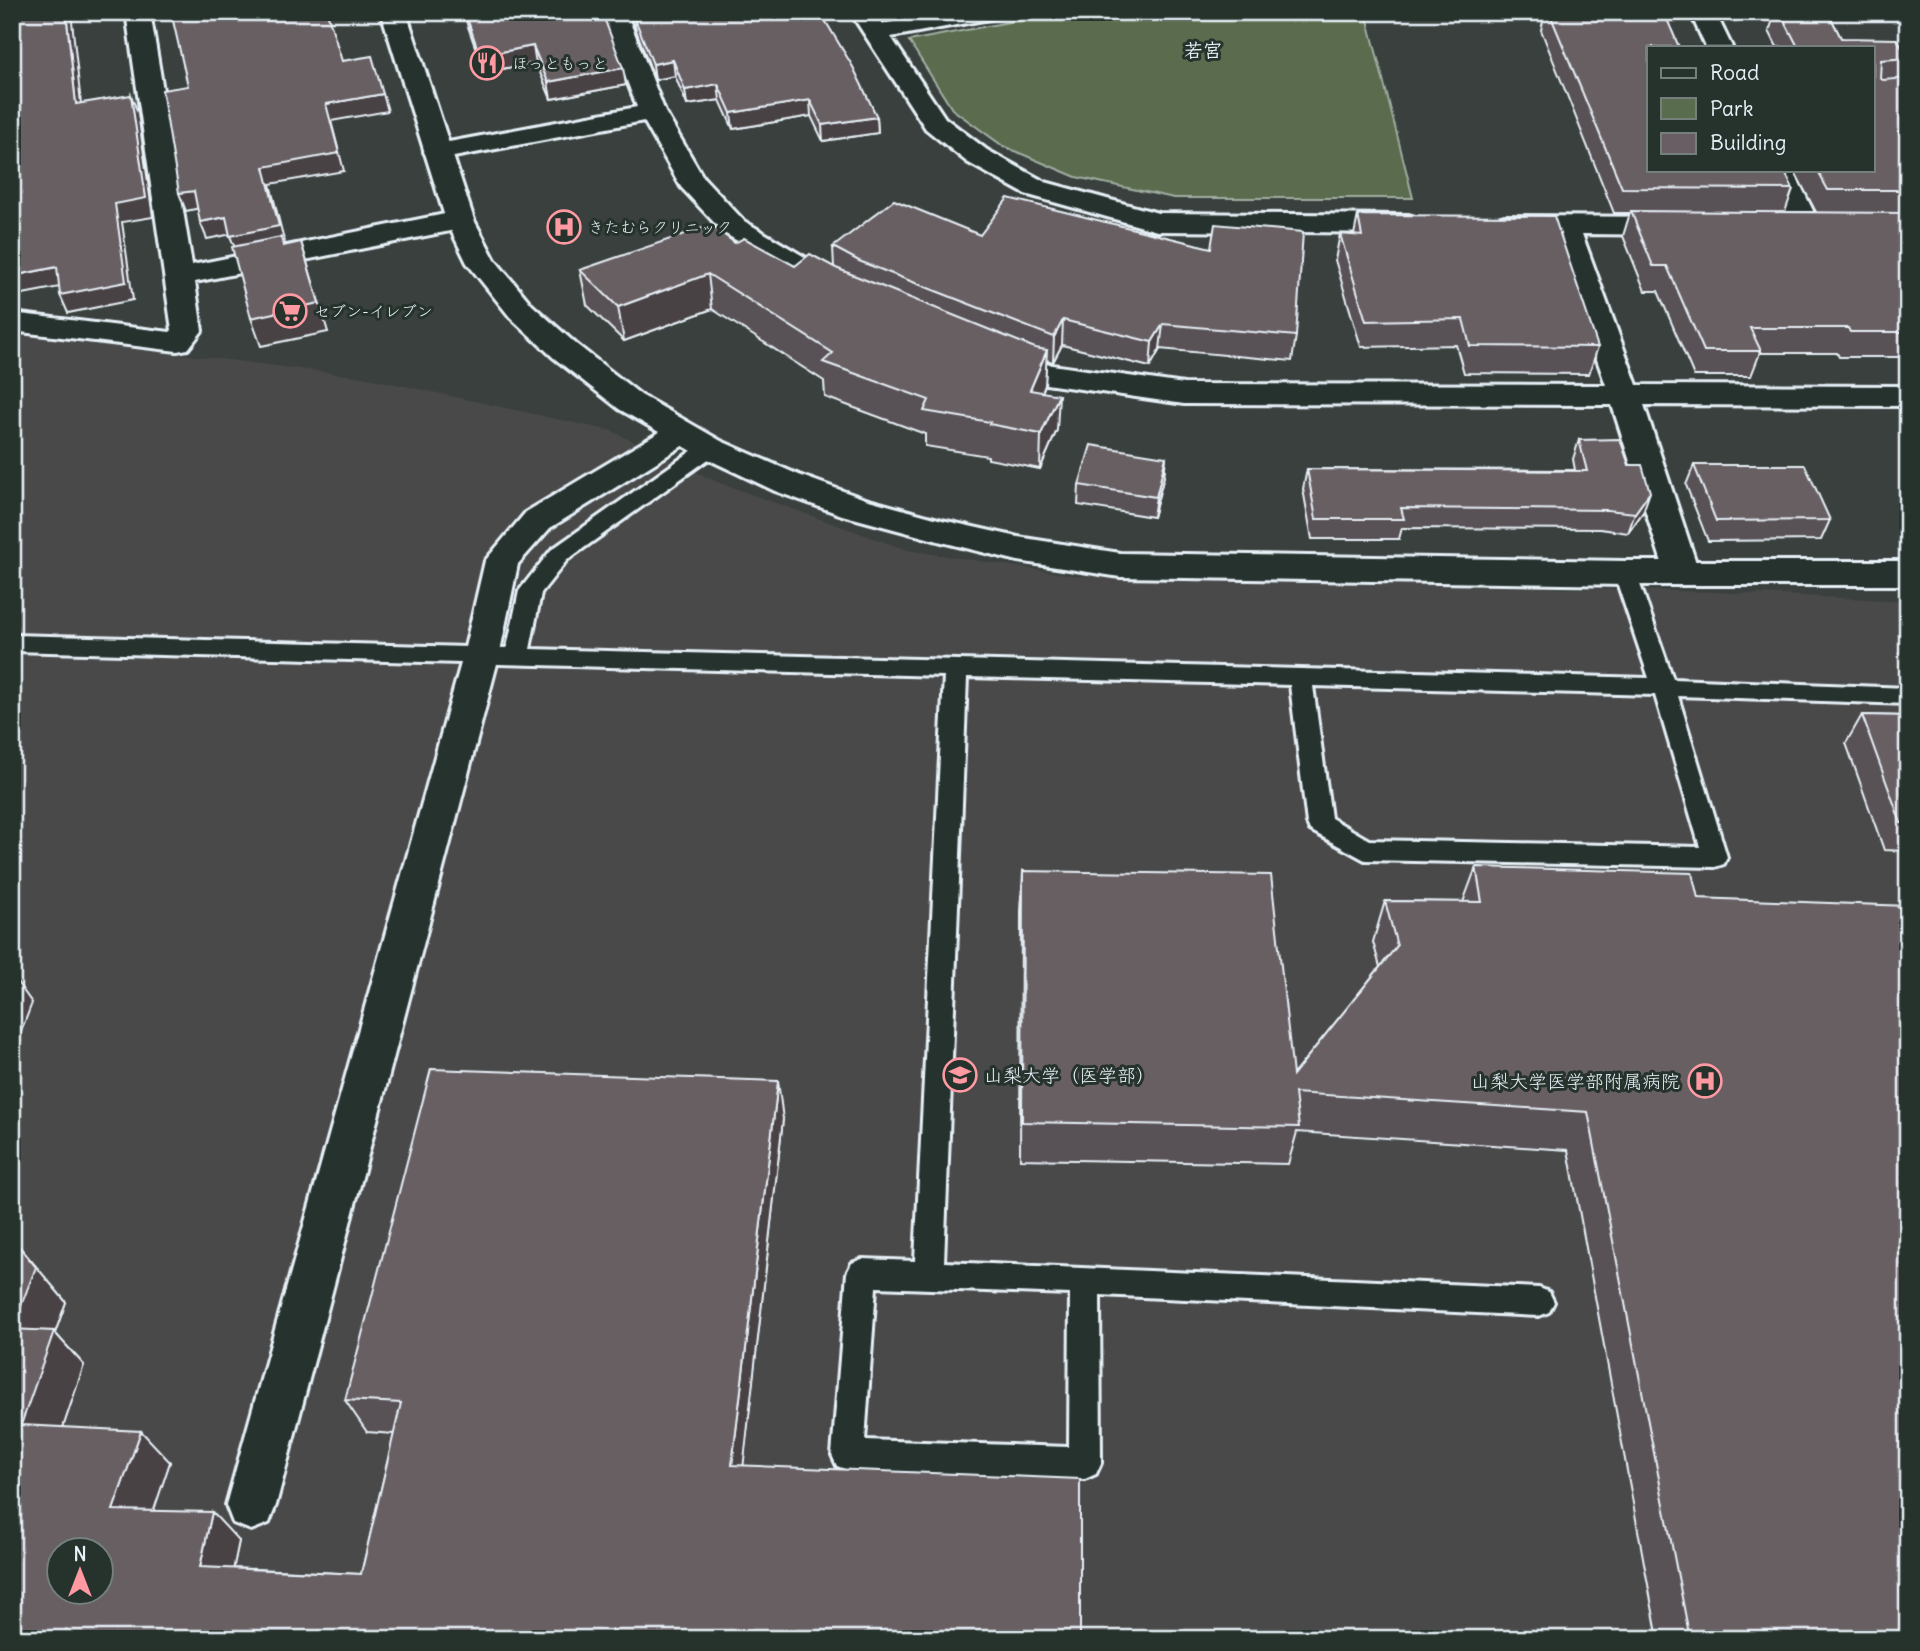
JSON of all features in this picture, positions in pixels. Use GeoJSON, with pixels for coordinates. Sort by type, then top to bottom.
{"type":"FeatureCollection","features":[{"type":"Feature","properties":{"kind":"street"},"geometry":{"type":"LineString","coordinates":[[12,322],[177,342],[187,331],[138,12]]}},
{"type":"Feature","properties":{"kind":"street"},"geometry":{"type":"LineString","coordinates":[[393,12],[460,220],[482,262],[521,311],[565,351],[630,402],[695,441],[787,483],[854,507],[1018,549],[1121,565],[1625,573],[1908,573]]}},
{"type":"Feature","properties":{"kind":"street"},"geometry":{"type":"LineString","coordinates":[[613,12],[652,113],[691,181],[734,228],[794,265],[873,304]]}},
{"type":"Feature","properties":{"kind":"street"},"geometry":{"type":"LineString","coordinates":[[989,12],[868,23],[935,123],[977,156],[1035,188],[1157,222],[1429,225]]}},
{"type":"Feature","properties":{"kind":"street"},"geometry":{"type":"LineString","coordinates":[[1702,12],[1719,46]]}},
{"type":"Feature","properties":{"kind":"street"},"geometry":{"type":"LineString","coordinates":[[438,152],[652,113]]}},
{"type":"Feature","properties":{"kind":"street"},"geometry":{"type":"LineString","coordinates":[[1780,172],[1805,225]]}},
{"type":"Feature","properties":{"kind":"street"},"geometry":{"type":"LineString","coordinates":[[179,276],[460,220]]}},
{"type":"Feature","properties":{"kind":"street"},"geometry":{"type":"LineString","coordinates":[[1483,225],[1699,225]]}},
{"type":"Feature","properties":{"kind":"street"},"geometry":{"type":"LineString","coordinates":[[1565,226],[1625,396],[1682,572]]}},
{"type":"Feature","properties":{"kind":"street"},"geometry":{"type":"LineString","coordinates":[[970,344],[1046,374],[1184,394],[1908,396]]}},
{"type":"Feature","properties":{"kind":"street"},"geometry":{"type":"LineString","coordinates":[[251,1505],[499,656],[502,561],[538,520],[695,441]]}},
{"type":"Feature","properties":{"kind":"lane"},"geometry":{"type":"LineString","coordinates":[[1300,677],[1319,823],[1366,850],[1714,857],[1664,687],[1625,573]]}},
{"type":"Feature","properties":{"kind":"lane"},"geometry":{"type":"LineString","coordinates":[[12,643],[1664,687],[1908,696]]}},
{"type":"Feature","properties":{"kind":"lane"},"geometry":{"type":"LineString","coordinates":[[929,1276],[956,668]]}},
{"type":"Feature","properties":{"kind":"lane"},"geometry":{"type":"LineString","coordinates":[[1085,1281],[1085,1463],[848,1455],[862,1273],[1085,1281],[1539,1303]]}},
{"type":"Feature","properties":{"kind":"shaded area","name":"山梨大学（医学部）"},"geometry":{"type":"Polygon","coordinates":[[[12,333],[363,377],[612,431],[717,482],[907,550],[1080,576],[1715,592],[1908,601],[1908,1639],[12,1639],[12,333]]]}},
{"type":"Feature","properties":{"kind":"green space"},"geometry":{"type":"Polygon","coordinates":[[[1061,12],[1366,12],[1413,198],[1174,198],[1076,177],[1003,146],[952,109],[909,41],[1061,12]]]}},
{"type":"Feature","properties":{"kind":"building"},"geometry":{"type":"Polygon","coordinates":[[[12,12],[66,12],[76,104],[131,95],[146,198],[115,204],[126,282],[60,295],[57,267],[12,276],[12,12]]]}},
{"type":"Feature","properties":{"kind":"building"},"geometry":{"type":"Polygon","coordinates":[[[171,12],[327,12],[342,61],[372,56],[383,94],[326,104],[339,153],[264,167],[279,226],[230,236],[226,217],[200,222],[194,191],[179,193],[162,90],[188,86],[171,12]]]}},
{"type":"Feature","properties":{"kind":"building"},"geometry":{"type":"Polygon","coordinates":[[[465,12],[591,12],[593,20],[604,18],[623,68],[548,82],[533,46],[480,56],[465,12]]]}},
{"type":"Feature","properties":{"kind":"building"},"geometry":{"type":"Polygon","coordinates":[[[820,12],[853,67],[877,117],[822,125],[810,100],[731,113],[718,84],[685,90],[673,60],[653,64],[633,14],[820,12]]]}},
{"type":"Feature","properties":{"kind":"building"},"geometry":{"type":"Polygon","coordinates":[[[1549,12],[1664,12],[1679,46],[1647,46],[1647,172],[1785,172],[1793,189],[1622,188],[1549,12]]]}},
{"type":"Feature","properties":{"kind":"building"},"geometry":{"type":"Polygon","coordinates":[[[1780,12],[1828,12],[1841,38],[1897,39],[1908,58],[1881,60],[1880,78],[1908,78],[1908,131],[1898,131],[1908,149],[1908,190],[1828,190],[1818,172],[1874,172],[1874,46],[1797,46],[1780,12]]]}},
{"type":"Feature","properties":{"kind":"building"},"geometry":{"type":"Polygon","coordinates":[[[1008,198],[1211,248],[1215,224],[1303,232],[1296,336],[1163,324],[1152,342],[1063,320],[1054,337],[859,261],[833,247],[894,200],[980,235],[1008,198]]]}},
{"type":"Feature","properties":{"kind":"building"},"geometry":{"type":"Polygon","coordinates":[[[1631,211],[1908,213],[1908,332],[1850,332],[1848,328],[1750,328],[1761,351],[1704,351],[1667,266],[1653,266],[1631,211]]]}},
{"type":"Feature","properties":{"kind":"building"},"geometry":{"type":"Polygon","coordinates":[[[1358,215],[1554,216],[1598,347],[1470,346],[1463,319],[1366,321],[1340,234],[1362,236],[1358,215]]]}},
{"type":"Feature","properties":{"kind":"building"},"geometry":{"type":"Polygon","coordinates":[[[711,225],[735,243],[744,238],[795,266],[810,254],[836,268],[1035,348],[1047,350],[1030,390],[1059,395],[1041,434],[924,411],[929,400],[823,362],[833,353],[708,274],[618,307],[580,270],[711,225]]]}},
{"type":"Feature","properties":{"kind":"building"},"geometry":{"type":"Polygon","coordinates":[[[281,237],[283,246],[301,242],[319,303],[251,318],[232,247],[281,237]]]}},
{"type":"Feature","properties":{"kind":"building"},"geometry":{"type":"Polygon","coordinates":[[[1620,439],[1629,465],[1642,465],[1650,492],[1635,513],[1607,510],[1401,508],[1404,519],[1316,519],[1307,469],[1587,471],[1579,440],[1620,439]]]}},
{"type":"Feature","properties":{"kind":"building"},"geometry":{"type":"Polygon","coordinates":[[[1091,445],[1166,457],[1156,497],[1079,485],[1091,445]]]}},
{"type":"Feature","properties":{"kind":"building"},"geometry":{"type":"Polygon","coordinates":[[[1694,465],[1805,465],[1830,520],[1716,521],[1694,465]]]}},
{"type":"Feature","properties":{"kind":"building"},"geometry":{"type":"Polygon","coordinates":[[[1862,715],[1908,716],[1908,823],[1901,823],[1862,715]]]}},
{"type":"Feature","properties":{"kind":"building"},"geometry":{"type":"Polygon","coordinates":[[[1476,867],[1692,873],[1698,898],[1908,906],[1908,1639],[1690,1639],[1588,1112],[1295,1093],[1299,1127],[1022,1122],[1023,871],[1271,875],[1293,1075],[1397,946],[1385,901],[1482,902],[1476,867]]]}},
{"type":"Feature","properties":{"kind":"building"},"geometry":{"type":"Polygon","coordinates":[[[431,1069],[778,1081],[732,1465],[1080,1479],[1080,1639],[337,1639],[338,1637],[181,1631],[179,1639],[12,1639],[12,1329],[54,1331],[21,1425],[141,1431],[113,1510],[212,1512],[200,1567],[361,1574],[401,1403],[345,1400],[431,1069]]]}},
{"type":"Feature","properties":{"kind":"building"},"geometry":{"type":"Polygon","coordinates":[[[12,1238],[36,1267],[12,1329],[12,1238]]]}},
{"type":"Feature","properties":{"kind":"place","name":"ほっともっと"},"geometry":{"type":"Point","coordinates":[487,63]}},
{"type":"Feature","properties":{"kind":"place","name":"きたむらクリニック"},"geometry":{"type":"Point","coordinates":[564,227]}},
{"type":"Feature","properties":{"kind":"place","name":"セブン-イレブン"},"geometry":{"type":"Point","coordinates":[290,311]}},
{"type":"Feature","properties":{"kind":"place","name":"山梨大学（医学部）"},"geometry":{"type":"Point","coordinates":[960,1075]}},
{"type":"Feature","properties":{"kind":"place","name":"山梨大学医学部附属病院"},"geometry":{"type":"Point","coordinates":[1705,1081]}},
{"type":"Feature","properties":{"kind":"district","name":"若宮"},"geometry":{"type":"Point","coordinates":[1203,50]}}]}
